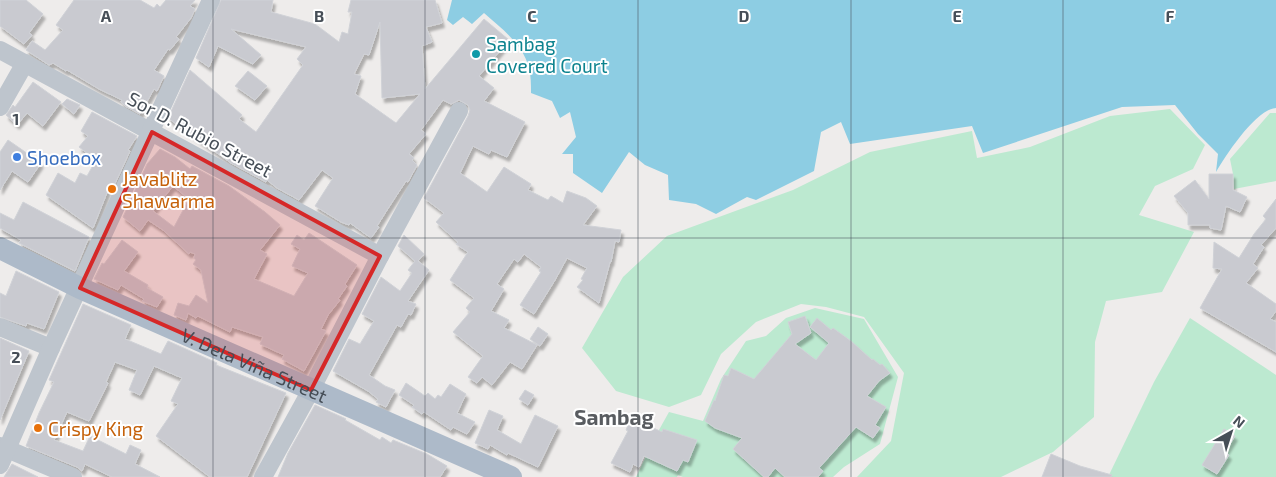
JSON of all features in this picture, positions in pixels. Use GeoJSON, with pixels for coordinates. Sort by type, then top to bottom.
{"type":"FeatureCollection","features":[{"type":"Feature","properties":{"kind":"main road","name":"V. Dela Viña Street"},"geometry":{"type":"LineString","coordinates":[[0,248],[80,288],[511,477]]}},
{"type":"Feature","properties":{"kind":"street"},"geometry":{"type":"LineString","coordinates":[[73,477],[2,453],[152,132],[211,0]]}},
{"type":"Feature","properties":{"kind":"street","name":"Sor D. Rubio Street"},"geometry":{"type":"LineString","coordinates":[[0,50],[380,256]]}},
{"type":"Feature","properties":{"kind":"street"},"geometry":{"type":"LineString","coordinates":[[0,107],[25,63]]}},
{"type":"Feature","properties":{"kind":"street"},"geometry":{"type":"LineString","coordinates":[[263,477],[459,111]]}},
{"type":"Feature","properties":{"kind":"street"},"geometry":{"type":"LineString","coordinates":[[0,327],[51,348]]}},
{"type":"Feature","properties":{"kind":"highlighted area"},"geometry":{"type":"Polygon","coordinates":[[[152,132],[380,256],[311,390],[80,288],[152,132]]]}},
{"type":"Feature","properties":{"kind":"green space"},"geometry":{"type":"Polygon","coordinates":[[[1170,109],[1205,145],[1193,169],[1155,186],[1139,215],[1194,232],[1162,292],[1106,301],[1095,342],[1094,417],[1053,452],[1001,477],[857,477],[891,441],[904,373],[864,317],[826,307],[801,304],[756,322],[721,354],[701,395],[669,407],[616,391],[582,348],[623,277],[667,236],[793,190],[870,152],[972,131],[977,158],[1030,147],[1110,116],[1170,109]]]}},
{"type":"Feature","properties":{"kind":"green space"},"geometry":{"type":"Polygon","coordinates":[[[1270,113],[1276,113],[1276,181],[1234,189],[1230,159],[1270,113]]]}},
{"type":"Feature","properties":{"kind":"green space"},"geometry":{"type":"Polygon","coordinates":[[[815,308],[864,319],[898,377],[880,444],[844,467],[833,477],[683,477],[678,475],[677,477],[636,477],[669,412],[703,421],[721,379],[746,341],[766,336],[786,318],[815,308]]]}},
{"type":"Feature","properties":{"kind":"green space"},"geometry":{"type":"Polygon","coordinates":[[[1190,318],[1276,375],[1276,477],[1108,477],[1154,382],[1190,318]]]}},
{"type":"Feature","properties":{"kind":"water"},"geometry":{"type":"Polygon","coordinates":[[[452,0],[1276,0],[1276,108],[1268,110],[1251,124],[1216,172],[1218,154],[1198,134],[1175,105],[1122,107],[983,153],[972,126],[850,144],[841,122],[821,132],[814,171],[756,200],[747,197],[716,214],[696,204],[669,200],[668,175],[645,165],[629,152],[602,193],[573,173],[573,154],[562,154],[576,137],[570,112],[560,118],[552,101],[531,93],[531,77],[522,52],[505,31],[484,13],[472,24],[463,17],[453,25],[447,20],[452,0]]]}},
{"type":"Feature","properties":{"kind":"building"},"geometry":{"type":"Polygon","coordinates":[[[0,0],[26,0],[43,14],[29,33],[32,35],[24,44],[0,26],[0,0]]]}},
{"type":"Feature","properties":{"kind":"building"},"geometry":{"type":"Polygon","coordinates":[[[74,0],[140,0],[154,8],[157,4],[160,7],[166,0],[195,0],[190,6],[195,9],[191,18],[176,37],[179,39],[170,50],[168,49],[154,70],[164,76],[157,91],[154,89],[140,114],[125,106],[121,102],[122,100],[53,63],[49,65],[26,50],[32,41],[45,50],[63,30],[56,25],[74,0]]]}},
{"type":"Feature","properties":{"kind":"building"},"geometry":{"type":"Polygon","coordinates":[[[221,0],[273,0],[271,12],[315,24],[339,42],[342,32],[348,34],[352,12],[348,12],[351,0],[435,0],[442,23],[426,27],[432,42],[422,46],[425,89],[484,19],[509,40],[479,76],[494,88],[484,101],[525,122],[507,157],[491,150],[489,154],[473,146],[460,173],[487,192],[504,167],[531,184],[528,190],[548,200],[551,196],[563,203],[567,191],[586,198],[597,206],[583,225],[621,230],[619,242],[615,241],[599,303],[577,287],[583,280],[581,279],[587,268],[567,258],[534,314],[520,305],[541,272],[539,271],[541,267],[524,254],[518,262],[514,259],[497,284],[504,289],[491,311],[509,320],[504,328],[537,345],[522,369],[510,362],[492,385],[482,377],[477,383],[468,377],[483,356],[453,332],[470,312],[466,308],[474,298],[450,280],[468,252],[456,244],[458,242],[436,222],[444,213],[424,198],[468,116],[470,110],[468,105],[459,100],[451,104],[443,100],[421,130],[426,134],[409,154],[414,158],[412,160],[417,165],[371,238],[350,223],[349,225],[341,222],[315,206],[333,178],[322,170],[299,200],[267,180],[266,182],[231,163],[168,118],[190,70],[242,115],[239,119],[256,132],[303,65],[297,59],[306,47],[231,29],[261,55],[253,64],[218,46],[209,67],[196,58],[221,0]],[[380,22],[369,55],[364,54],[354,74],[361,76],[355,94],[396,123],[420,94],[382,98],[380,22]]]}},
{"type":"Feature","properties":{"kind":"building"},"geometry":{"type":"Polygon","coordinates":[[[248,71],[267,86],[255,100],[235,86],[248,71]]]}},
{"type":"Feature","properties":{"kind":"building"},"geometry":{"type":"Polygon","coordinates":[[[33,82],[61,102],[43,126],[27,113],[17,125],[6,115],[13,105],[15,107],[33,82]]]}},
{"type":"Feature","properties":{"kind":"building"},"geometry":{"type":"Polygon","coordinates":[[[67,99],[80,105],[74,114],[62,104],[67,99]]]}},
{"type":"Feature","properties":{"kind":"building"},"geometry":{"type":"Polygon","coordinates":[[[92,112],[137,136],[128,150],[130,151],[113,188],[110,185],[93,228],[46,195],[58,173],[75,183],[80,173],[87,176],[96,160],[79,147],[88,136],[81,131],[92,112]]]}},
{"type":"Feature","properties":{"kind":"building","name":"Shoebox"},"geometry":{"type":"Polygon","coordinates":[[[8,140],[41,163],[28,182],[12,171],[0,190],[0,152],[8,140]]]}},
{"type":"Feature","properties":{"kind":"building"},"geometry":{"type":"Polygon","coordinates":[[[160,149],[175,157],[190,169],[192,166],[229,186],[280,225],[260,250],[267,254],[254,279],[294,296],[308,273],[292,266],[300,249],[291,244],[297,235],[304,240],[309,233],[357,265],[345,284],[347,286],[338,299],[340,300],[328,315],[321,329],[326,331],[304,371],[282,359],[284,355],[260,344],[263,337],[232,327],[230,332],[188,313],[186,320],[174,315],[178,303],[189,306],[196,295],[208,303],[201,270],[193,264],[196,260],[194,258],[195,254],[190,252],[189,254],[163,230],[148,220],[140,231],[123,217],[147,164],[160,149]],[[173,186],[153,211],[174,227],[189,199],[173,186]]]}},
{"type":"Feature","properties":{"kind":"building"},"geometry":{"type":"Polygon","coordinates":[[[1209,174],[1233,174],[1233,190],[1247,197],[1240,212],[1226,206],[1221,230],[1210,228],[1210,225],[1188,225],[1188,213],[1174,196],[1195,180],[1209,199],[1209,174]]]}},
{"type":"Feature","properties":{"kind":"building"},"geometry":{"type":"Polygon","coordinates":[[[1276,199],[1276,228],[1261,245],[1264,247],[1253,264],[1258,268],[1246,283],[1276,304],[1276,311],[1270,319],[1276,322],[1276,352],[1200,308],[1222,269],[1213,268],[1214,242],[1239,258],[1266,219],[1263,216],[1276,199]]]}},
{"type":"Feature","properties":{"kind":"building"},"geometry":{"type":"Polygon","coordinates":[[[23,202],[89,237],[75,271],[19,243],[21,240],[0,228],[0,213],[14,220],[23,202]]]}},
{"type":"Feature","properties":{"kind":"building"},"geometry":{"type":"Polygon","coordinates":[[[404,235],[424,254],[418,261],[429,270],[408,301],[416,304],[411,315],[408,314],[401,327],[397,325],[369,375],[385,386],[395,390],[386,407],[376,402],[378,399],[368,391],[333,371],[349,339],[360,344],[374,321],[362,314],[381,277],[400,291],[412,273],[408,270],[415,261],[398,246],[404,235]]]}},
{"type":"Feature","properties":{"kind":"building"},"geometry":{"type":"Polygon","coordinates":[[[122,240],[138,252],[124,271],[148,285],[147,288],[163,297],[157,307],[142,301],[144,299],[121,285],[118,290],[94,279],[102,263],[104,264],[122,240]]]}},
{"type":"Feature","properties":{"kind":"building"},"geometry":{"type":"Polygon","coordinates":[[[16,271],[59,292],[44,329],[27,323],[26,326],[0,317],[0,293],[6,296],[16,271]]]}},
{"type":"Feature","properties":{"kind":"building"},"geometry":{"type":"Polygon","coordinates":[[[83,304],[131,325],[125,339],[161,354],[168,341],[217,363],[216,365],[286,393],[247,477],[210,477],[156,436],[178,404],[171,401],[182,378],[154,366],[140,395],[129,390],[137,370],[115,362],[106,382],[108,383],[89,421],[67,412],[54,440],[83,451],[90,436],[126,454],[130,445],[141,450],[135,464],[160,477],[112,477],[85,464],[82,471],[77,467],[26,446],[54,382],[49,380],[83,304]]]}},
{"type":"Feature","properties":{"kind":"building"},"geometry":{"type":"Polygon","coordinates":[[[805,316],[811,333],[795,344],[816,360],[829,343],[810,327],[817,318],[831,330],[833,328],[872,360],[880,365],[882,364],[890,373],[879,381],[867,396],[886,407],[875,425],[880,428],[873,438],[856,427],[819,468],[823,471],[818,477],[785,477],[775,468],[768,477],[764,477],[733,449],[742,438],[715,428],[705,421],[715,401],[724,375],[728,376],[731,368],[754,379],[792,334],[788,322],[805,316]]]}},
{"type":"Feature","properties":{"kind":"building"},"geometry":{"type":"Polygon","coordinates":[[[538,327],[548,334],[540,346],[530,339],[538,327]]]}},
{"type":"Feature","properties":{"kind":"building"},"geometry":{"type":"Polygon","coordinates":[[[0,338],[29,351],[0,420],[0,338]]]}},
{"type":"Feature","properties":{"kind":"building"},"geometry":{"type":"Polygon","coordinates":[[[406,383],[425,396],[428,393],[435,399],[438,395],[441,397],[450,384],[466,394],[457,413],[475,422],[467,434],[453,427],[451,430],[424,412],[422,414],[412,407],[414,405],[399,395],[406,383]]]}},
{"type":"Feature","properties":{"kind":"building"},"geometry":{"type":"Polygon","coordinates":[[[525,390],[534,395],[528,405],[519,399],[525,390]]]}},
{"type":"Feature","properties":{"kind":"building"},"geometry":{"type":"Polygon","coordinates":[[[315,405],[346,419],[380,440],[382,437],[391,443],[393,440],[427,454],[447,466],[440,477],[278,477],[288,453],[315,405]]]}},
{"type":"Feature","properties":{"kind":"building"},"geometry":{"type":"Polygon","coordinates":[[[489,410],[503,416],[497,430],[521,444],[535,415],[558,426],[538,467],[508,453],[507,455],[490,445],[488,449],[475,443],[489,410]]]}},
{"type":"Feature","properties":{"kind":"building"},"geometry":{"type":"Polygon","coordinates":[[[632,415],[644,420],[643,423],[662,432],[663,429],[697,440],[688,462],[683,460],[677,471],[644,456],[639,467],[633,464],[630,472],[611,463],[628,431],[626,430],[632,415]]]}},
{"type":"Feature","properties":{"kind":"building"},"geometry":{"type":"Polygon","coordinates":[[[1224,429],[1235,436],[1225,452],[1229,455],[1217,474],[1202,465],[1224,429]]]}},
{"type":"Feature","properties":{"kind":"building"},"geometry":{"type":"Polygon","coordinates":[[[1051,454],[1080,466],[1112,475],[1111,477],[1042,477],[1051,454]]]}},
{"type":"Feature","properties":{"kind":"building"},"geometry":{"type":"Polygon","coordinates":[[[12,464],[38,477],[4,477],[12,464]]]}},
{"type":"Feature","properties":{"kind":"place","name":"Sambag Covered Court"},"geometry":{"type":"Point","coordinates":[476,54]}},
{"type":"Feature","properties":{"kind":"place","name":"Shoebox"},"geometry":{"type":"Point","coordinates":[17,157]}},
{"type":"Feature","properties":{"kind":"place","name":"Javablitz Shawarma"},"geometry":{"type":"Point","coordinates":[112,189]}},
{"type":"Feature","properties":{"kind":"place","name":"Crispy King"},"geometry":{"type":"Point","coordinates":[38,428]}},
{"type":"Feature","properties":{"kind":"district","name":"Sambag"},"geometry":{"type":"Point","coordinates":[614,416]}}]}
